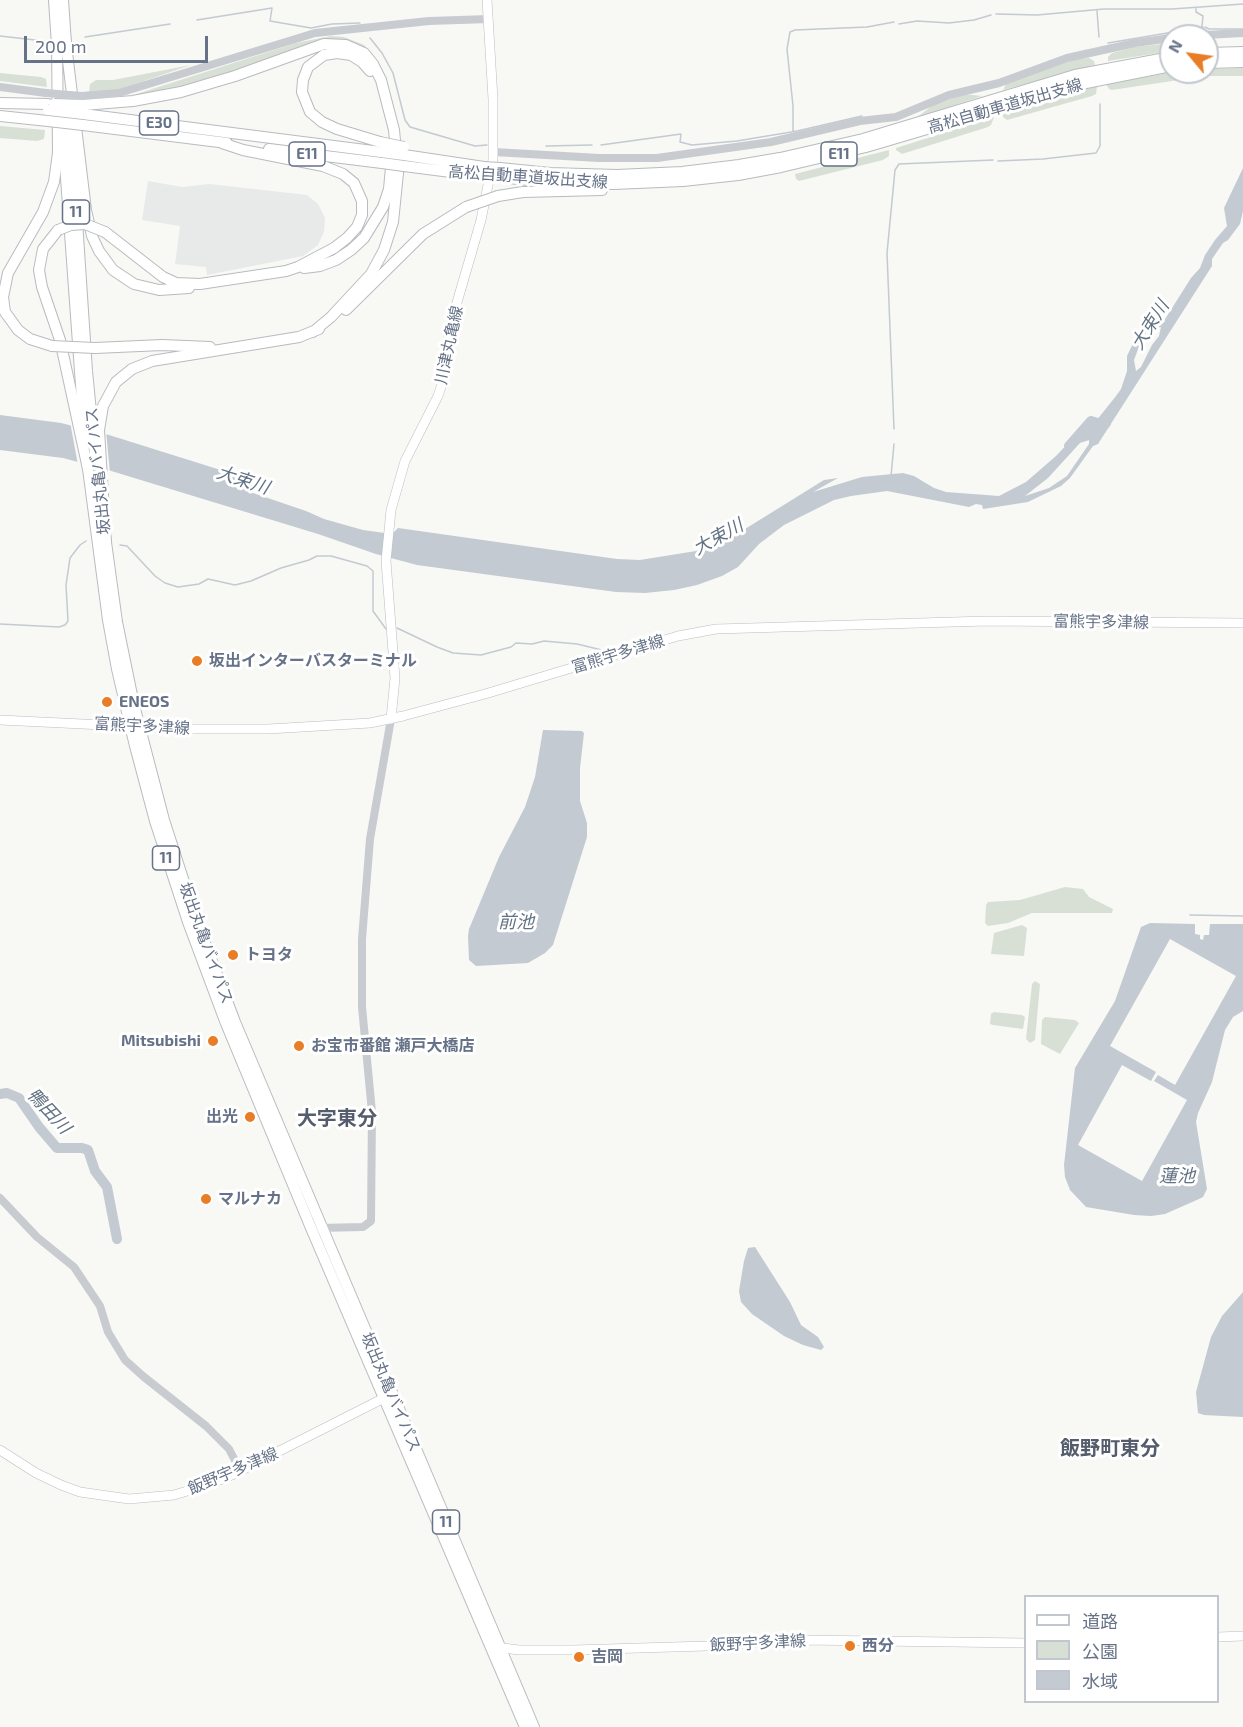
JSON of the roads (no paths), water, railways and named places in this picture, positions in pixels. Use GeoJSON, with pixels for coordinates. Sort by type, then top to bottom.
{"type":"FeatureCollection","features":[{"type":"Feature","properties":{"kind":"highway","name":"11"},"geometry":{"type":"LineString","coordinates":[[53,0],[61,36]]}},
{"type":"Feature","properties":{"kind":"highway","name":"11"},"geometry":{"type":"LineString","coordinates":[[61,36],[65,0]]}},
{"type":"Feature","properties":{"kind":"highway"},"geometry":{"type":"LineString","coordinates":[[61,36],[86,210],[92,236],[103,258],[126,280],[152,289],[177,290],[328,264],[351,250],[369,231],[379,215],[390,181],[388,132],[379,92],[371,73],[357,58],[344,53],[331,53],[318,58],[309,68],[302,86],[303,98],[310,112],[329,126],[381,152]]}},
{"type":"Feature","properties":{"kind":"highway"},"geometry":{"type":"LineString","coordinates":[[61,36],[58,139],[54,182],[42,212],[11,266],[5,282],[3,297],[5,312],[18,330],[30,339],[52,346],[240,347]]}},
{"type":"Feature","properties":{"kind":"highway","name":"坂出丸亀バイパス"},"geometry":{"type":"LineString","coordinates":[[61,36],[81,393],[88,418]]}},
{"type":"Feature","properties":{"kind":"highway"},"geometry":{"type":"LineString","coordinates":[[0,104],[83,110],[181,92],[235,76],[324,44],[346,45],[364,53],[381,80],[394,130],[398,186],[393,222],[384,250],[371,274],[332,317],[313,332]]}},
{"type":"Feature","properties":{"kind":"highway"},"geometry":{"type":"LineString","coordinates":[[1219,53],[1243,52]]}},
{"type":"Feature","properties":{"kind":"highway","name":"高松自動車道坂出支線"},"geometry":{"type":"LineString","coordinates":[[499,173],[618,175],[682,172],[739,165],[790,156],[863,138],[1075,75],[1159,59]]}},
{"type":"Feature","properties":{"kind":"highway"},"geometry":{"type":"LineString","coordinates":[[1219,63],[1243,62]]}},
{"type":"Feature","properties":{"kind":"highway","name":"高松自動車道坂出支線"},"geometry":{"type":"LineString","coordinates":[[230,140],[381,152],[483,171],[580,183],[683,181],[738,175],[823,158],[932,128],[1044,93],[1114,76],[1159,68]]}},
{"type":"Feature","properties":{"kind":"highway","name":"E30"},"geometry":{"type":"LineString","coordinates":[[0,116],[47,107],[83,110],[230,140]]}},
{"type":"Feature","properties":{"kind":"highway","name":"E30"},"geometry":{"type":"LineString","coordinates":[[83,110],[230,140]]}},
{"type":"Feature","properties":{"kind":"highway"},"geometry":{"type":"LineString","coordinates":[[230,140],[243,150],[331,168],[348,178],[357,188],[363,208],[360,221],[352,232],[327,253],[286,271]]}},
{"type":"Feature","properties":{"kind":"highway","name":"高松自動車道坂出支線"},"geometry":{"type":"LineString","coordinates":[[404,156],[460,163],[483,171]]}},
{"type":"Feature","properties":{"kind":"highway"},"geometry":{"type":"LineString","coordinates":[[88,418],[121,377],[144,364],[172,357],[299,337],[313,332],[354,303],[423,234],[466,207],[498,196],[523,192],[610,189],[683,181]]}},
{"type":"Feature","properties":{"kind":"highway"},"geometry":{"type":"LineString","coordinates":[[96,471],[88,418],[81,393],[42,287],[39,270],[43,249],[50,238],[58,230],[71,225],[85,224],[105,232],[150,268],[170,280],[191,284],[227,281]]}},
{"type":"Feature","properties":{"kind":"highway"},"geometry":{"type":"LineString","coordinates":[[88,418],[99,438],[96,471]]}},
{"type":"Feature","properties":{"kind":"highway","name":"坂出丸亀バイパス"},"geometry":{"type":"LineString","coordinates":[[96,471],[117,622],[135,728]]}},
{"type":"Feature","properties":{"kind":"highway","name":"坂出丸亀バイパス"},"geometry":{"type":"LineString","coordinates":[[96,471],[108,620],[135,728],[197,922],[316,1228],[496,1647],[534,1727]]}},
{"type":"Feature","properties":{"kind":"highway","name":"坂出丸亀バイパス"},"geometry":{"type":"LineString","coordinates":[[496,1647],[525,1727]]}},
{"type":"Feature","properties":{"kind":"main road","name":"川津丸亀線"},"geometry":{"type":"LineString","coordinates":[[391,719],[395,678],[386,561],[391,514],[405,461],[438,396],[443,381],[449,330],[480,220],[494,152],[487,0]]}},
{"type":"Feature","properties":{"kind":"main road","name":"富熊宇多津線"},"geometry":{"type":"LineString","coordinates":[[0,720],[135,728],[268,729],[346,725],[391,719],[709,629],[987,621],[1243,623]]}},
{"type":"Feature","properties":{"kind":"main road","name":"飯野宇多津線"},"geometry":{"type":"LineString","coordinates":[[0,1450],[36,1473],[62,1485],[96,1495],[129,1499],[150,1498],[190,1491],[240,1470],[388,1396]]}},
{"type":"Feature","properties":{"kind":"main road"},"geometry":{"type":"LineString","coordinates":[[1219,1637],[1243,1636]]}},
{"type":"Feature","properties":{"kind":"main road","name":"飯野宇多津線"},"geometry":{"type":"LineString","coordinates":[[496,1647],[573,1650],[803,1640],[1024,1643]]}},
{"type":"Feature","properties":{"kind":"street"},"geometry":{"type":"LineString","coordinates":[[83,110],[119,93],[315,33],[429,21],[489,19]]}},
{"type":"Feature","properties":{"kind":"street"},"geometry":{"type":"LineString","coordinates":[[1219,34],[1243,33]]}},
{"type":"Feature","properties":{"kind":"street"},"geometry":{"type":"LineString","coordinates":[[494,152],[599,158],[657,158],[771,142],[860,121],[897,117],[949,95],[999,83],[1067,58],[1159,40]]}},
{"type":"Feature","properties":{"kind":"street"},"geometry":{"type":"LineString","coordinates":[[0,87],[47,107]]}},
{"type":"Feature","properties":{"kind":"street"},"geometry":{"type":"LineString","coordinates":[[316,1228],[363,1227],[371,1221],[372,1112],[362,1007],[362,933],[370,838],[391,719]]}},
{"type":"Feature","properties":{"kind":"street"},"geometry":{"type":"LineString","coordinates":[[0,1198],[37,1237],[74,1267],[100,1306],[108,1332],[125,1359],[225,1444],[240,1470]]}},
{"type":"Feature","properties":{"kind":"water"},"geometry":{"type":"Polygon","coordinates":[[[1243,168],[1243,211],[1240,224],[1212,259],[1212,266],[1098,444],[1093,446],[1070,478],[1061,486],[1028,502],[983,509],[982,505],[976,504],[969,507],[887,491],[834,500],[784,525],[759,544],[738,567],[722,576],[674,590],[645,593],[616,592],[417,565],[108,470],[63,458],[0,450],[0,415],[61,423],[109,435],[227,472],[235,476],[236,483],[253,493],[324,519],[363,530],[392,534],[398,528],[617,559],[640,560],[696,551],[737,534],[824,480],[838,478],[813,492],[862,477],[903,473],[946,492],[999,496],[1026,482],[1073,438],[1088,431],[1116,396],[1127,371],[1127,356],[1139,331],[1145,326],[1162,324],[1191,278],[1200,268],[1205,255],[1227,226],[1224,208],[1243,168]],[[1161,327],[1149,330],[1143,336],[1134,360],[1136,371],[1141,367],[1159,336],[1161,327]],[[1089,440],[1080,443],[1048,478],[1025,496],[1049,488],[1067,476],[1089,444],[1089,440]]]}},
{"type":"Feature","properties":{"kind":"water","name":"前池"},"geometry":{"type":"Polygon","coordinates":[[[543,730],[582,731],[584,733],[580,768],[580,801],[587,823],[587,837],[553,945],[545,953],[528,963],[476,966],[469,960],[469,929],[499,857],[525,807],[535,777],[543,730]]]}},
{"type":"Feature","properties":{"kind":"water","name":"蓮池"},"geometry":{"type":"Polygon","coordinates":[[[1150,923],[1195,924],[1195,934],[1200,935],[1200,939],[1203,940],[1204,935],[1209,935],[1210,924],[1243,924],[1243,1011],[1233,1017],[1225,1030],[1212,1082],[1196,1122],[1207,1189],[1203,1197],[1199,1199],[1165,1214],[1151,1216],[1086,1207],[1070,1190],[1065,1177],[1064,1165],[1075,1068],[1115,1001],[1141,927],[1150,923]],[[1170,939],[1110,1046],[1156,1072],[1151,1081],[1122,1065],[1078,1145],[1142,1181],[1187,1100],[1154,1081],[1158,1075],[1175,1085],[1236,976],[1170,939]]]}},
{"type":"Feature","properties":{"kind":"water"},"geometry":{"type":"Polygon","coordinates":[[[755,1247],[790,1302],[801,1325],[818,1337],[824,1347],[821,1350],[784,1336],[752,1314],[741,1302],[739,1291],[744,1261],[748,1248],[755,1247]]]}},
{"type":"Feature","properties":{"kind":"water"},"geometry":{"type":"Polygon","coordinates":[[[1243,1292],[1243,1417],[1198,1413],[1196,1392],[1211,1337],[1222,1316],[1243,1292]]]}},
{"type":"Feature","properties":{"kind":"waterway"},"geometry":{"type":"LineString","coordinates":[[996,14],[1037,15],[1104,9],[1172,9],[1243,4]]}},
{"type":"Feature","properties":{"kind":"waterway"},"geometry":{"type":"LineString","coordinates":[[197,20],[272,8],[270,21],[311,28],[332,24],[360,23]]}},
{"type":"Feature","properties":{"kind":"waterway"},"geometry":{"type":"LineString","coordinates":[[1196,8],[1196,12],[1203,16],[1202,24]]}},
{"type":"Feature","properties":{"kind":"waterway"},"geometry":{"type":"LineString","coordinates":[[1097,11],[1099,37]]}},
{"type":"Feature","properties":{"kind":"waterway"},"geometry":{"type":"LineString","coordinates":[[899,24],[917,21],[949,23],[991,15]]}},
{"type":"Feature","properties":{"kind":"waterway"},"geometry":{"type":"LineString","coordinates":[[793,131],[793,106],[787,49],[790,32],[867,27],[894,22]]}},
{"type":"Feature","properties":{"kind":"waterway"},"geometry":{"type":"LineString","coordinates":[[85,37],[170,24]]}},
{"type":"Feature","properties":{"kind":"waterway"},"geometry":{"type":"LineString","coordinates":[[1219,29],[1243,29]]}},
{"type":"Feature","properties":{"kind":"waterway"},"geometry":{"type":"LineString","coordinates":[[1108,43],[1159,34]]}},
{"type":"Feature","properties":{"kind":"waterway"},"geometry":{"type":"LineString","coordinates":[[0,36],[44,41]]}},
{"type":"Feature","properties":{"kind":"waterway"},"geometry":{"type":"LineString","coordinates":[[370,38],[393,73],[405,120],[410,127],[475,146],[487,145]]}},
{"type":"Feature","properties":{"kind":"waterway"},"geometry":{"type":"LineString","coordinates":[[998,161],[1096,153],[1100,146],[1100,104]]}},
{"type":"Feature","properties":{"kind":"waterway"},"geometry":{"type":"LineString","coordinates":[[601,145],[681,134],[680,142],[692,145],[737,141],[797,131],[862,116]]}},
{"type":"Feature","properties":{"kind":"waterway"},"geometry":{"type":"LineString","coordinates":[[546,146],[592,145]]}},
{"type":"Feature","properties":{"kind":"waterway"},"geometry":{"type":"LineString","coordinates":[[894,429],[887,253],[895,170],[899,164],[993,160]]}},
{"type":"Feature","properties":{"kind":"waterway","name":"大束川"},"geometry":{"type":"LineString","coordinates":[[1069,446],[1091,421],[1104,425],[1106,423]]}},
{"type":"Feature","properties":{"kind":"waterway"},"geometry":{"type":"LineString","coordinates":[[891,476],[894,444]]}},
{"type":"Feature","properties":{"kind":"waterway"},"geometry":{"type":"LineString","coordinates":[[0,624],[59,627],[65,625],[68,621],[66,585],[70,558],[86,541]]}},
{"type":"Feature","properties":{"kind":"waterway"},"geometry":{"type":"LineString","coordinates":[[120,545],[127,546],[155,576],[165,583],[178,587],[199,584],[208,579],[235,585],[317,556],[331,556],[367,566],[373,571],[373,611],[386,629]]}},
{"type":"Feature","properties":{"kind":"waterway"},"geometry":{"type":"LineString","coordinates":[[397,628],[453,653],[481,655],[511,647],[516,643],[532,644],[544,641],[577,644],[610,652]]}},
{"type":"Feature","properties":{"kind":"waterway"},"geometry":{"type":"LineString","coordinates":[[1190,915],[1243,916]]}},
{"type":"Feature","properties":{"kind":"waterway","name":"鴨田川"},"geometry":{"type":"LineString","coordinates":[[0,1094],[7,1093],[19,1098],[57,1148],[88,1150],[95,1171],[107,1187],[117,1239]]}},
{"type":"Feature","properties":{"kind":"place","name":"坂出インターバスターミナル"},"geometry":{"type":"Point","coordinates":[197,661]}},
{"type":"Feature","properties":{"kind":"place","name":"ENEOS"},"geometry":{"type":"Point","coordinates":[107,702]}},
{"type":"Feature","properties":{"kind":"place","name":"トヨタ"},"geometry":{"type":"Point","coordinates":[233,955]}},
{"type":"Feature","properties":{"kind":"place","name":"Mitsubishi"},"geometry":{"type":"Point","coordinates":[213,1041]}},
{"type":"Feature","properties":{"kind":"place","name":"お宝市番館 瀬戸大橋店"},"geometry":{"type":"Point","coordinates":[299,1046]}},
{"type":"Feature","properties":{"kind":"place","name":"出光"},"geometry":{"type":"Point","coordinates":[250,1117]}},
{"type":"Feature","properties":{"kind":"place","name":"マルナカ"},"geometry":{"type":"Point","coordinates":[206,1199]}},
{"type":"Feature","properties":{"kind":"place","name":"西分"},"geometry":{"type":"Point","coordinates":[850,1646]}},
{"type":"Feature","properties":{"kind":"place","name":"吉岡"},"geometry":{"type":"Point","coordinates":[579,1657]}},
{"type":"Feature","properties":{"kind":"district","name":"大字東分"},"geometry":{"type":"Point","coordinates":[337,1118]}},
{"type":"Feature","properties":{"kind":"district","name":"飯野町東分"},"geometry":{"type":"Point","coordinates":[1110,1448]}}]}
